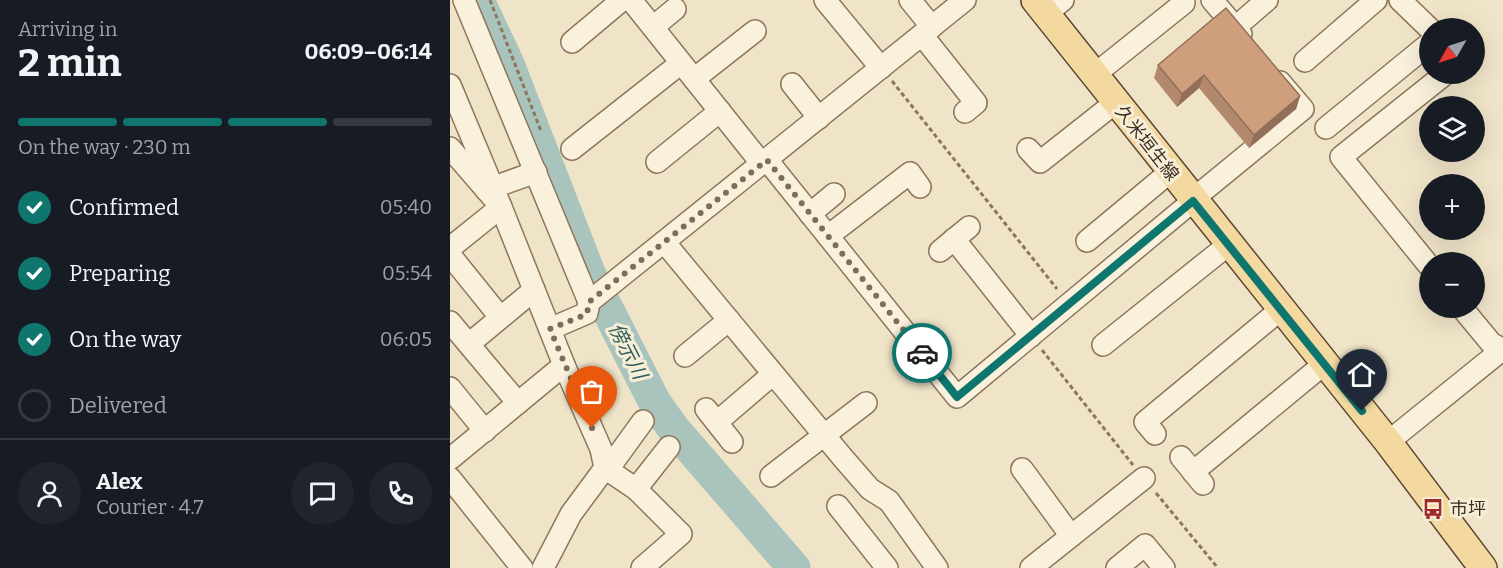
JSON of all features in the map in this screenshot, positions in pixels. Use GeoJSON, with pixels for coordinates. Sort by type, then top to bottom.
{"type":"FeatureCollection","features":[{"type":"Feature","properties":{"kind":"main road","name":"久米垣生線"},"geometry":{"type":"LineString","coordinates":[[1048,5],[1094,75],[1192,201],[1388,442],[1484,568]]}},
{"type":"Feature","properties":{"kind":"street"},"geometry":{"type":"LineString","coordinates":[[464,0],[536,172],[595,298]]}},
{"type":"Feature","properties":{"kind":"street"},"geometry":{"type":"LineString","coordinates":[[585,39],[622,0]]}},
{"type":"Feature","properties":{"kind":"street"},"geometry":{"type":"LineString","coordinates":[[631,0],[720,111],[810,214],[957,397],[1303,109],[1265,64]]}},
{"type":"Feature","properties":{"kind":"street"},"geometry":{"type":"LineString","coordinates":[[825,0],[881,68]]}},
{"type":"Feature","properties":{"kind":"street"},"geometry":{"type":"LineString","coordinates":[[910,0],[927,31],[976,103],[965,112]]}},
{"type":"Feature","properties":{"kind":"street"},"geometry":{"type":"LineString","coordinates":[[550,329],[587,314],[595,298],[965,0]]}},
{"type":"Feature","properties":{"kind":"street"},"geometry":{"type":"LineString","coordinates":[[1212,0],[1250,46]]}},
{"type":"Feature","properties":{"kind":"street"},"geometry":{"type":"LineString","coordinates":[[1245,19],[1267,0]]}},
{"type":"Feature","properties":{"kind":"street"},"geometry":{"type":"LineString","coordinates":[[1304,60],[1376,0]]}},
{"type":"Feature","properties":{"kind":"street"},"geometry":{"type":"LineString","coordinates":[[1400,0],[1419,18]]}},
{"type":"Feature","properties":{"kind":"street"},"geometry":{"type":"LineString","coordinates":[[1094,75],[1184,3]]}},
{"type":"Feature","properties":{"kind":"street"},"geometry":{"type":"LineString","coordinates":[[652,27],[675,9]]}},
{"type":"Feature","properties":{"kind":"street"},"geometry":{"type":"LineString","coordinates":[[577,138],[755,30]]}},
{"type":"Feature","properties":{"kind":"street"},"geometry":{"type":"LineString","coordinates":[[1326,128],[1419,52]]}},
{"type":"Feature","properties":{"kind":"street"},"geometry":{"type":"LineString","coordinates":[[792,84],[819,118]]}},
{"type":"Feature","properties":{"kind":"street"},"geometry":{"type":"LineString","coordinates":[[1419,254],[1341,158],[1433,84]]}},
{"type":"Feature","properties":{"kind":"street"},"geometry":{"type":"LineString","coordinates":[[450,85],[601,449],[605,468],[636,489],[681,534],[642,568]]}},
{"type":"Feature","properties":{"kind":"street"},"geometry":{"type":"LineString","coordinates":[[1028,149],[1040,162],[1116,102]]}},
{"type":"Feature","properties":{"kind":"street"},"geometry":{"type":"LineString","coordinates":[[657,162],[720,111]]}},
{"type":"Feature","properties":{"kind":"street"},"geometry":{"type":"LineString","coordinates":[[450,148],[494,195]]}},
{"type":"Feature","properties":{"kind":"street"},"geometry":{"type":"LineString","coordinates":[[500,317],[452,243],[494,195],[536,172]]}},
{"type":"Feature","properties":{"kind":"street"},"geometry":{"type":"LineString","coordinates":[[1087,241],[1170,172]]}},
{"type":"Feature","properties":{"kind":"street"},"geometry":{"type":"LineString","coordinates":[[828,236],[910,173],[920,187]]}},
{"type":"Feature","properties":{"kind":"street"},"geometry":{"type":"LineString","coordinates":[[810,214],[834,194]]}},
{"type":"Feature","properties":{"kind":"street"},"geometry":{"type":"LineString","coordinates":[[955,239],[1031,336]]}},
{"type":"Feature","properties":{"kind":"street"},"geometry":{"type":"LineString","coordinates":[[665,243],[870,489],[889,501],[937,568]]}},
{"type":"Feature","properties":{"kind":"street"},"geometry":{"type":"LineString","coordinates":[[1103,345],[1228,245]]}},
{"type":"Feature","properties":{"kind":"street"},"geometry":{"type":"LineString","coordinates":[[469,344],[534,290]]}},
{"type":"Feature","properties":{"kind":"street"},"geometry":{"type":"LineString","coordinates":[[1155,434],[1145,422],[1217,374],[1280,310]]}},
{"type":"Feature","properties":{"kind":"street"},"geometry":{"type":"LineString","coordinates":[[1388,442],[1503,349],[1491,343],[1470,318]]}},
{"type":"Feature","properties":{"kind":"street"},"geometry":{"type":"LineString","coordinates":[[685,356],[729,320]]}},
{"type":"Feature","properties":{"kind":"street"},"geometry":{"type":"LineString","coordinates":[[450,322],[518,403]]}},
{"type":"Feature","properties":{"kind":"street"},"geometry":{"type":"LineString","coordinates":[[450,459],[564,364]]}},
{"type":"Feature","properties":{"kind":"street"},"geometry":{"type":"LineString","coordinates":[[1192,471],[1324,364]]}},
{"type":"Feature","properties":{"kind":"street"},"geometry":{"type":"LineString","coordinates":[[732,442],[711,416],[773,374]]}},
{"type":"Feature","properties":{"kind":"street"},"geometry":{"type":"LineString","coordinates":[[450,388],[485,430]]}},
{"type":"Feature","properties":{"kind":"street"},"geometry":{"type":"LineString","coordinates":[[771,476],[866,403]]}},
{"type":"Feature","properties":{"kind":"street"},"geometry":{"type":"LineString","coordinates":[[543,568],[571,514],[643,421]]}},
{"type":"Feature","properties":{"kind":"street"},"geometry":{"type":"LineString","coordinates":[[636,489],[669,447]]}},
{"type":"Feature","properties":{"kind":"street"},"geometry":{"type":"LineString","coordinates":[[1022,469],[1071,536]]}},
{"type":"Feature","properties":{"kind":"street"},"geometry":{"type":"LineString","coordinates":[[450,478],[522,568]]}},
{"type":"Feature","properties":{"kind":"street"},"geometry":{"type":"LineString","coordinates":[[1031,568],[1144,478]]}},
{"type":"Feature","properties":{"kind":"street"},"geometry":{"type":"LineString","coordinates":[[839,518],[887,568]]}},
{"type":"Feature","properties":{"kind":"street"},"geometry":{"type":"LineString","coordinates":[[1117,568],[1145,545],[1164,568]]}},
{"type":"Feature","properties":{"kind":"path"},"geometry":{"type":"LineString","coordinates":[[881,68],[1068,303]]}},
{"type":"Feature","properties":{"kind":"path"},"geometry":{"type":"LineString","coordinates":[[1031,336],[1218,568]]}},
{"type":"Feature","properties":{"kind":"building"},"geometry":{"type":"Polygon","coordinates":[[[1226,8],[1300,96],[1254,135],[1204,75],[1182,94],[1158,65],[1226,8]]]}},
{"type":"Feature","properties":{"kind":"waterway","name":"傍示川"},"geometry":{"type":"LineString","coordinates":[[478,0],[508,64],[589,273],[655,403],[673,428],[794,568]]}},
{"type":"Feature","properties":{"kind":"way so far"},"geometry":{"type":"LineString","coordinates":[[592,428],[550,329],[587,314],[590,309],[589,302],[767,160],[922,353]]}},
{"type":"Feature","properties":{"kind":"place","name":"市坪"},"geometry":{"type":"Point","coordinates":[1433,509]}},
{"type":"Feature","properties":{"kind":"route"},"geometry":{"type":"LineString","coordinates":[[922,353],[957,397],[1193,201],[1362,411]]}}]}
